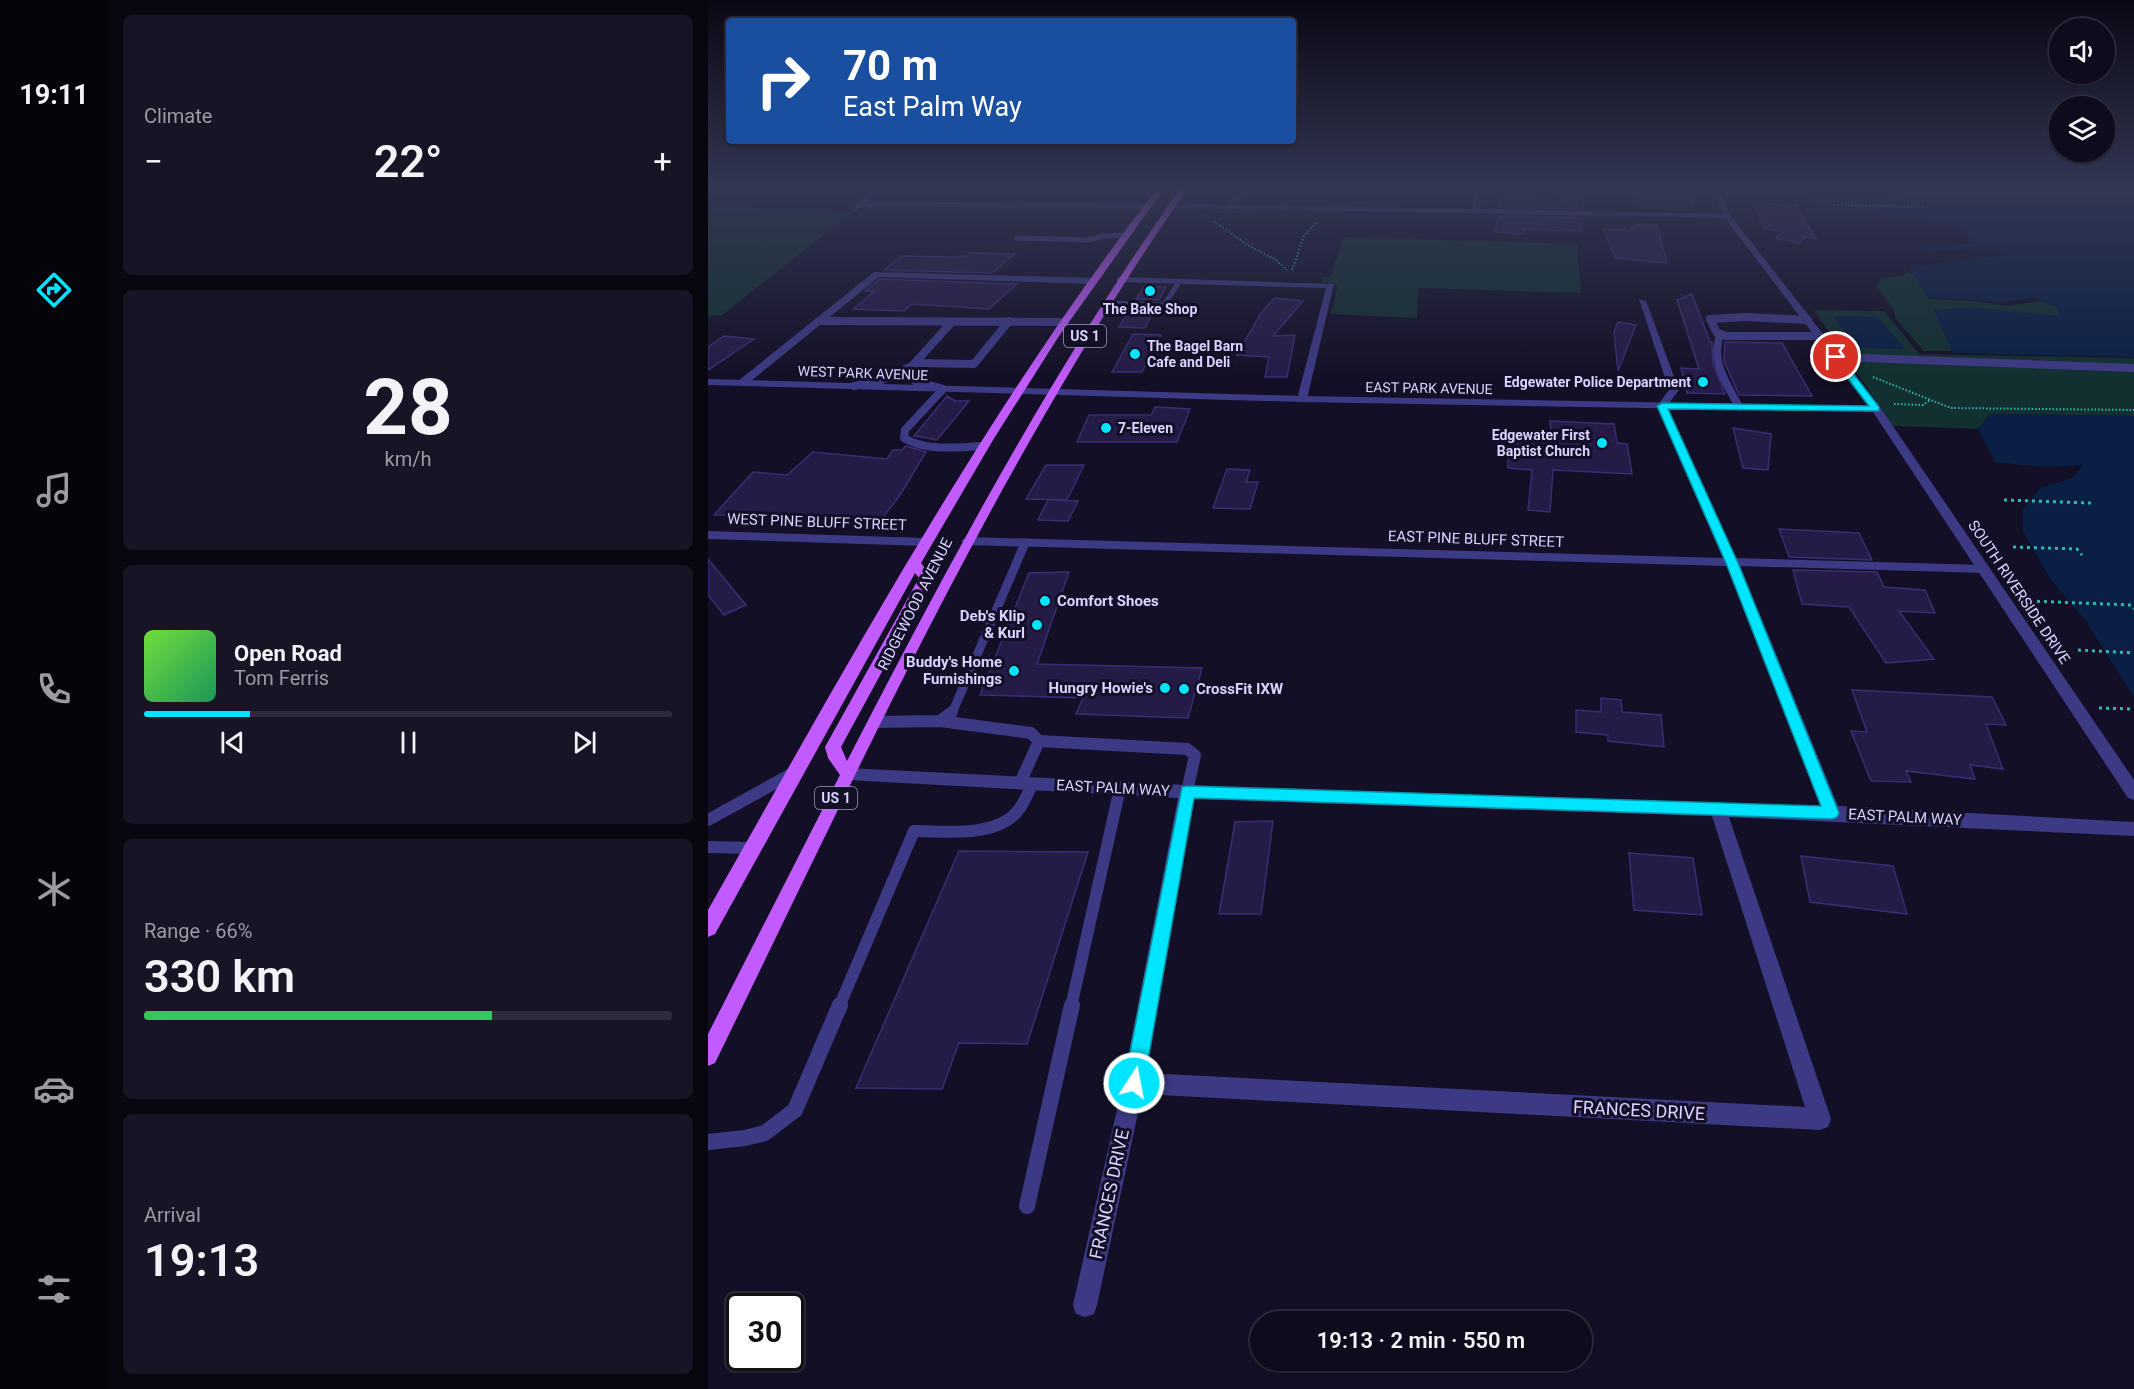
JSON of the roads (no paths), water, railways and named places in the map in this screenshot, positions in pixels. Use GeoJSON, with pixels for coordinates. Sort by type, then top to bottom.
{"type":"FeatureCollection","features":[{"type":"Feature","properties":{"kind":"main road","name":"RIDGEWOOD AVENUE"},"geometry":{"type":"LineString","coordinates":[[708,928],[793,773],[925,542],[1018,391],[1114,251]]}},
{"type":"Feature","properties":{"kind":"main road","name":"RIDGEWOOD AVENUE"},"geometry":{"type":"LineString","coordinates":[[708,1056],[967,541],[1050,392],[1119,280],[1140,251]]}},
{"type":"Feature","properties":{"kind":"main road"},"geometry":{"type":"LineString","coordinates":[[848,774],[836,758],[833,747],[926,578],[914,563]]}},
{"type":"Feature","properties":{"kind":"street","name":"SOUTH RIVERSIDE DRIVE"},"geometry":{"type":"LineString","coordinates":[[1755,251],[1876,409],[2134,793]]}},
{"type":"Feature","properties":{"kind":"street"},"geometry":{"type":"LineString","coordinates":[[742,383],[877,274],[1094,281]]}},
{"type":"Feature","properties":{"kind":"street"},"geometry":{"type":"LineString","coordinates":[[1119,280],[1331,286],[1302,399]]}},
{"type":"Feature","properties":{"kind":"street"},"geometry":{"type":"LineString","coordinates":[[1642,301],[1674,390],[1662,406],[1732,563],[1832,813]]}},
{"type":"Feature","properties":{"kind":"street","name":"WEST PARK AVENUE"},"geometry":{"type":"LineString","coordinates":[[708,382],[1018,391]]}},
{"type":"Feature","properties":{"kind":"street","name":"EAST PARK AVENUE"},"geometry":{"type":"LineString","coordinates":[[1018,391],[1302,399],[1876,409]]}},
{"type":"Feature","properties":{"kind":"street","name":"WEST PINE BLUFF STREET"},"geometry":{"type":"LineString","coordinates":[[708,535],[925,542]]}},
{"type":"Feature","properties":{"kind":"street","name":"EAST PINE BLUFF STREET"},"geometry":{"type":"LineString","coordinates":[[967,541],[1984,569]]}},
{"type":"Feature","properties":{"kind":"street","name":"EAST PALM WAY"},"geometry":{"type":"LineString","coordinates":[[848,774],[1187,792],[1832,813],[2134,829]]}},
{"type":"Feature","properties":{"kind":"street","name":"FRANCES DRIVE"},"geometry":{"type":"LineString","coordinates":[[1085,1305],[1134,1083],[1187,792]]}},
{"type":"Feature","properties":{"kind":"street","name":"FRANCES DRIVE"},"geometry":{"type":"LineString","coordinates":[[1134,1083],[1820,1119],[1719,811]]}},
{"type":"Feature","properties":{"kind":"lane"},"geometry":{"type":"LineString","coordinates":[[1105,303],[1164,305],[1179,282]]}},
{"type":"Feature","properties":{"kind":"lane"},"geometry":{"type":"LineString","coordinates":[[1808,320],[1746,317],[1710,319],[1714,329],[1721,334],[1820,336]]}},
{"type":"Feature","properties":{"kind":"lane"},"geometry":{"type":"LineString","coordinates":[[819,321],[1064,322]]}},
{"type":"Feature","properties":{"kind":"lane"},"geometry":{"type":"LineString","coordinates":[[851,386],[879,381],[914,365],[974,364],[1009,321]]}},
{"type":"Feature","properties":{"kind":"lane"},"geometry":{"type":"LineString","coordinates":[[914,365],[951,323]]}},
{"type":"Feature","properties":{"kind":"lane"},"geometry":{"type":"LineString","coordinates":[[943,333],[956,333]]}},
{"type":"Feature","properties":{"kind":"lane"},"geometry":{"type":"LineString","coordinates":[[988,334],[999,334]]}},
{"type":"Feature","properties":{"kind":"lane"},"geometry":{"type":"LineString","coordinates":[[1721,334],[1716,343],[1717,361],[1739,407]]}},
{"type":"Feature","properties":{"kind":"lane"},"geometry":{"type":"LineString","coordinates":[[935,341],[948,341]]}},
{"type":"Feature","properties":{"kind":"lane"},"geometry":{"type":"LineString","coordinates":[[981,342],[992,342]]}},
{"type":"Feature","properties":{"kind":"lane"},"geometry":{"type":"LineString","coordinates":[[928,349],[942,350]]}},
{"type":"Feature","properties":{"kind":"lane"},"geometry":{"type":"LineString","coordinates":[[975,350],[986,350]]}},
{"type":"Feature","properties":{"kind":"lane"},"geometry":{"type":"LineString","coordinates":[[1836,357],[2134,368]]}},
{"type":"Feature","properties":{"kind":"lane"},"geometry":{"type":"LineString","coordinates":[[914,365],[915,381],[943,389],[905,430],[904,438],[922,446],[983,446]]}},
{"type":"Feature","properties":{"kind":"lane"},"geometry":{"type":"LineString","coordinates":[[940,722],[953,711],[1025,543]]}},
{"type":"Feature","properties":{"kind":"lane"},"geometry":{"type":"LineString","coordinates":[[875,722],[940,722],[1031,733],[1039,741],[1187,749],[1195,755],[1187,792]]}},
{"type":"Feature","properties":{"kind":"lane"},"geometry":{"type":"LineString","coordinates":[[708,1142],[756,1137],[778,1127],[795,1110],[914,831],[980,830],[1011,818],[1023,804],[1026,783],[1039,741]]}},
{"type":"Feature","properties":{"kind":"lane"},"geometry":{"type":"LineString","coordinates":[[708,820],[793,773]]}},
{"type":"Feature","properties":{"kind":"lane"},"geometry":{"type":"LineString","coordinates":[[1027,1206],[1120,788]]}},
{"type":"Feature","properties":{"kind":"lane"},"geometry":{"type":"LineString","coordinates":[[708,847],[752,848]]}},
{"type":"Feature","properties":{"kind":"water"},"geometry":{"type":"Polygon","coordinates":[[[1997,251],[2134,251],[2134,357],[1953,353],[1934,310],[1973,307],[2059,316],[2057,307],[2032,298],[2002,302],[1927,297],[1909,267],[2002,255],[1997,251]]]}},
{"type":"Feature","properties":{"kind":"water"},"geometry":{"type":"Polygon","coordinates":[[[1837,316],[1878,317],[1905,349],[1858,348],[1834,318],[1837,316]]]}},
{"type":"Feature","properties":{"kind":"water"},"geometry":{"type":"Polygon","coordinates":[[[1990,414],[2134,416],[2134,698],[2086,621],[2051,580],[2023,531],[2023,510],[2040,488],[2073,478],[2083,465],[2044,467],[1995,462],[1978,429],[1990,414]]]}},
{"type":"Feature","properties":{"kind":"place","name":"The Bake Shop"},"geometry":{"type":"Point","coordinates":[1150,291]}},
{"type":"Feature","properties":{"kind":"place","name":"The Bagel Barn Cafe and Deli"},"geometry":{"type":"Point","coordinates":[1135,354]}},
{"type":"Feature","properties":{"kind":"place","name":"Edgewater Police Department"},"geometry":{"type":"Point","coordinates":[1703,382]}},
{"type":"Feature","properties":{"kind":"place","name":"7-Eleven"},"geometry":{"type":"Point","coordinates":[1106,428]}},
{"type":"Feature","properties":{"kind":"place","name":"Edgewater First Baptist Church"},"geometry":{"type":"Point","coordinates":[1602,443]}},
{"type":"Feature","properties":{"kind":"place","name":"Comfort Shoes"},"geometry":{"type":"Point","coordinates":[1045,601]}},
{"type":"Feature","properties":{"kind":"place","name":"Deb's Klip & Kurl"},"geometry":{"type":"Point","coordinates":[1037,625]}},
{"type":"Feature","properties":{"kind":"place","name":"Buddy's Home Furnishings"},"geometry":{"type":"Point","coordinates":[1014,671]}},
{"type":"Feature","properties":{"kind":"place","name":"Hungry Howie's"},"geometry":{"type":"Point","coordinates":[1165,688]}},
{"type":"Feature","properties":{"kind":"place","name":"CrossFit IXW"},"geometry":{"type":"Point","coordinates":[1184,689]}}]}
